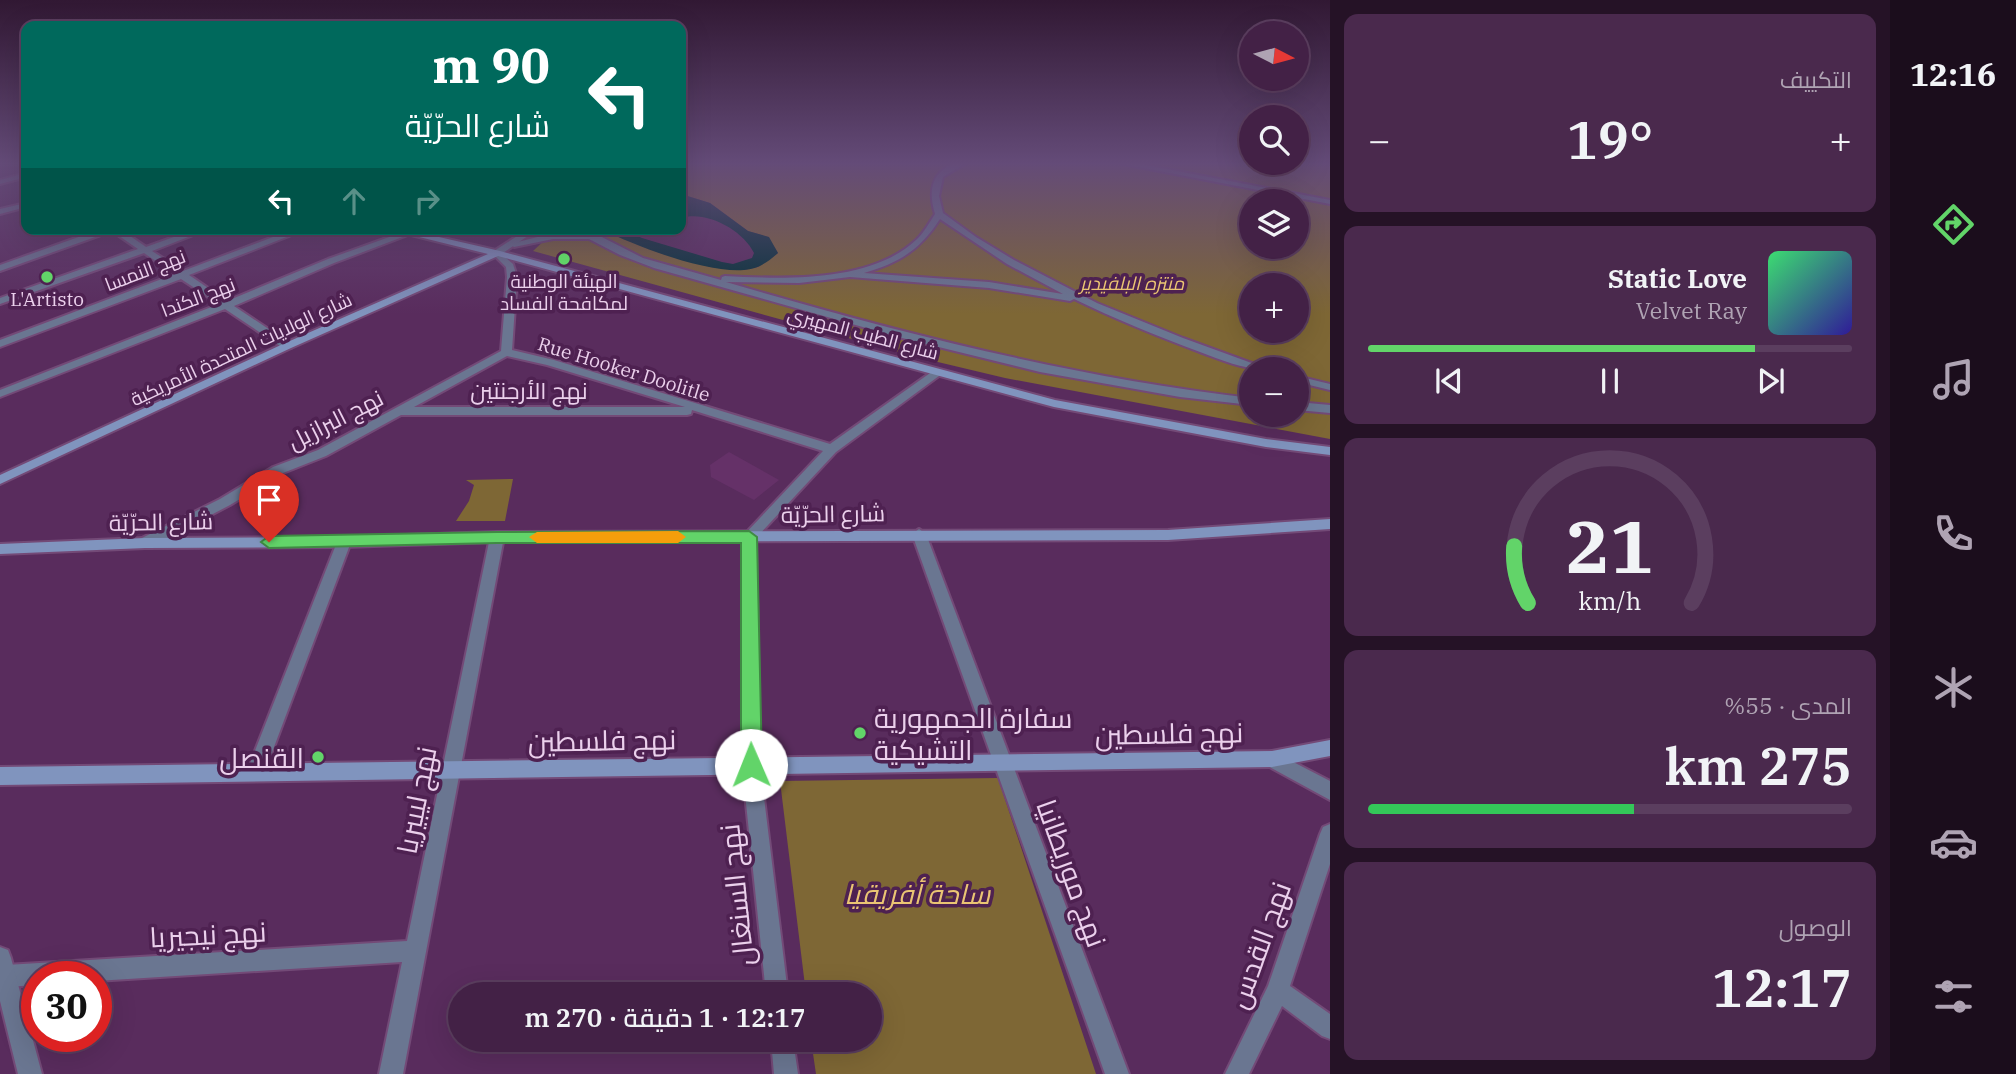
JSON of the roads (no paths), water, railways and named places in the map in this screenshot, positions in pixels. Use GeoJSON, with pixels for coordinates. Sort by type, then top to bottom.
{"type":"FeatureCollection","features":[{"type":"Feature","properties":{"kind":"main road","name":"شارع الطيب المهيري"},"geometry":{"type":"LineString","coordinates":[[418,235],[497,253],[1054,403],[1266,443],[1300,445],[1330,451]]}},
{"type":"Feature","properties":{"kind":"main road","name":"شارع الولايات المتحدة الأمريكية"},"geometry":{"type":"LineString","coordinates":[[0,480],[287,346],[497,253]]}},
{"type":"Feature","properties":{"kind":"main road"},"geometry":{"type":"LineString","coordinates":[[1266,443],[1330,460]]}},
{"type":"Feature","properties":{"kind":"main road","name":"شارع الحرّيّة"},"geometry":{"type":"LineString","coordinates":[[0,549],[145,543],[344,542],[497,537],[1168,535],[1330,524]]}},
{"type":"Feature","properties":{"kind":"main road","name":"نهج فلسطين"},"geometry":{"type":"LineString","coordinates":[[0,776],[1272,759],[1330,748]]}},
{"type":"Feature","properties":{"kind":"street"},"geometry":{"type":"LineString","coordinates":[[845,275],[887,261],[916,245],[939,214],[995,252],[1093,303],[1166,335],[1239,361]]}},
{"type":"Feature","properties":{"kind":"street"},"geometry":{"type":"LineString","coordinates":[[0,268],[95,235]]}},
{"type":"Feature","properties":{"kind":"street"},"geometry":{"type":"LineString","coordinates":[[121,235],[287,346]]}},
{"type":"Feature","properties":{"kind":"street"},"geometry":{"type":"LineString","coordinates":[[0,301],[189,235]]}},
{"type":"Feature","properties":{"kind":"street","name":"نهج النمسا"},"geometry":{"type":"LineString","coordinates":[[0,344],[287,235]]}},
{"type":"Feature","properties":{"kind":"street","name":"نهج الكندا"},"geometry":{"type":"LineString","coordinates":[[0,394],[331,261],[403,235]]}},
{"type":"Feature","properties":{"kind":"street"},"geometry":{"type":"LineString","coordinates":[[497,253],[526,235]]}},
{"type":"Feature","properties":{"kind":"street"},"geometry":{"type":"LineString","coordinates":[[514,244],[553,236],[590,236],[649,262],[859,324],[965,351],[1086,377],[1239,400]]}},
{"type":"Feature","properties":{"kind":"street","name":"Rue Hooker Doolitle"},"geometry":{"type":"LineString","coordinates":[[497,253],[510,266],[512,277],[506,352],[566,367],[832,449]]}},
{"type":"Feature","properties":{"kind":"street"},"geometry":{"type":"LineString","coordinates":[[696,276],[783,281],[845,275],[952,280],[1016,287],[1093,303]]}},
{"type":"Feature","properties":{"kind":"street","name":"نهج البرازيل"},"geometry":{"type":"LineString","coordinates":[[145,543],[225,502],[278,470],[322,453],[506,352]]}},
{"type":"Feature","properties":{"kind":"street"},"geometry":{"type":"LineString","coordinates":[[749,537],[832,449],[937,373]]}},
{"type":"Feature","properties":{"kind":"street"},"geometry":{"type":"LineString","coordinates":[[1309,382],[1330,387]]}},
{"type":"Feature","properties":{"kind":"street"},"geometry":{"type":"LineString","coordinates":[[1309,408],[1330,409]]}},
{"type":"Feature","properties":{"kind":"street","name":"نهج الأرجنتين"},"geometry":{"type":"LineString","coordinates":[[397,411],[703,411]]}},
{"type":"Feature","properties":{"kind":"street","name":"نهج موريطانيا"},"geometry":{"type":"LineString","coordinates":[[919,534],[1117,1074]]}},
{"type":"Feature","properties":{"kind":"street","name":"نهج ليبيريا"},"geometry":{"type":"LineString","coordinates":[[390,1074],[497,537]]}},
{"type":"Feature","properties":{"kind":"street","name":"نهج السنغال"},"geometry":{"type":"LineString","coordinates":[[749,537],[751,765],[776,982]]}},
{"type":"Feature","properties":{"kind":"street"},"geometry":{"type":"LineString","coordinates":[[256,771],[344,542]]}},
{"type":"Feature","properties":{"kind":"street"},"geometry":{"type":"LineString","coordinates":[[1272,759],[1330,791]]}},
{"type":"Feature","properties":{"kind":"street","name":"نهج القدس"},"geometry":{"type":"LineString","coordinates":[[1237,1074],[1278,990],[1330,834]]}},
{"type":"Feature","properties":{"kind":"street","name":"نهج نيجيريا"},"geometry":{"type":"LineString","coordinates":[[3,967],[414,951]]}},
{"type":"Feature","properties":{"kind":"street"},"geometry":{"type":"LineString","coordinates":[[3,967],[30,1074]]}},
{"type":"Feature","properties":{"kind":"street"},"geometry":{"type":"LineString","coordinates":[[1278,990],[1330,1028]]}},
{"type":"Feature","properties":{"kind":"street"},"geometry":{"type":"LineString","coordinates":[[783,1052],[786,1074]]}},
{"type":"Feature","properties":{"kind":"place","name":"الهيئة الوطنية لمكافحة الفساد"},"geometry":{"type":"Point","coordinates":[564,259]}},
{"type":"Feature","properties":{"kind":"place","name":"L'Artisto"},"geometry":{"type":"Point","coordinates":[47,277]}},
{"type":"Feature","properties":{"kind":"place","name":"سفارة الجمهورية التشيكية"},"geometry":{"type":"Point","coordinates":[860,733]}},
{"type":"Feature","properties":{"kind":"place","name":"القنصل"},"geometry":{"type":"Point","coordinates":[318,757]}},
{"type":"Feature","properties":{"kind":"park label","name":"منتزه البلفيدير"},"geometry":{"type":"Point","coordinates":[1132,283]}},
{"type":"Feature","properties":{"kind":"park label","name":"ساحة أفريقيا"},"geometry":{"type":"Point","coordinates":[917,893]}}]}
